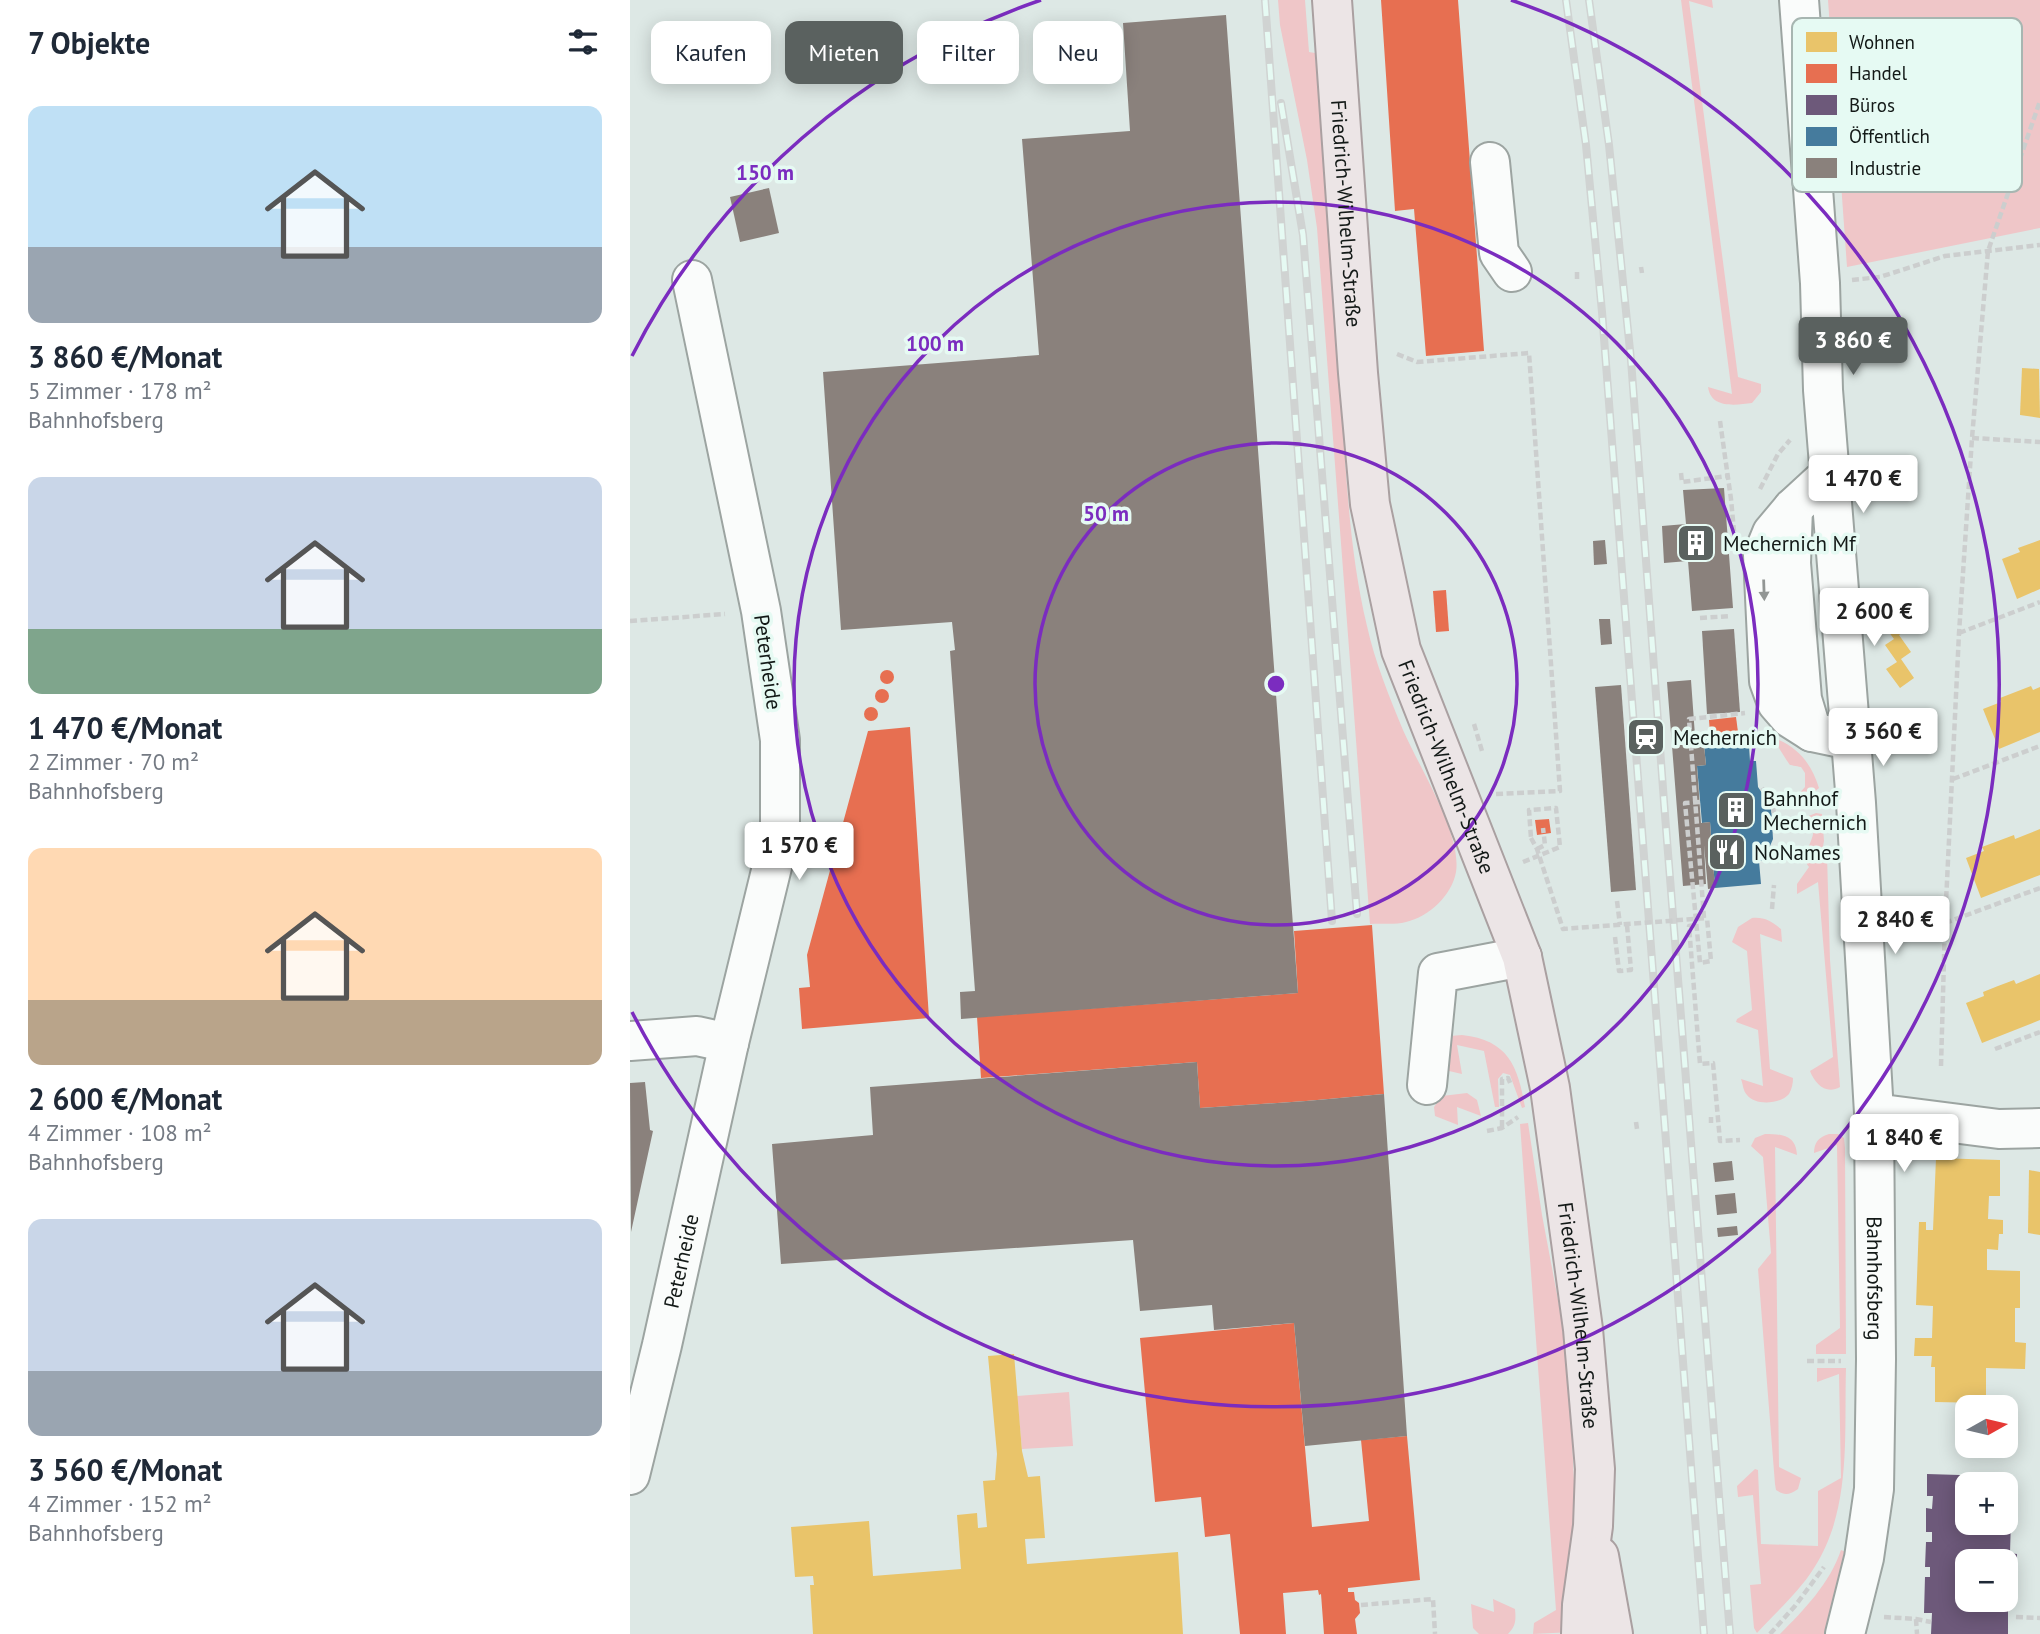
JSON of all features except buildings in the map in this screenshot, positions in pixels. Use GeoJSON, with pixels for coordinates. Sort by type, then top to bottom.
{"type":"FeatureCollection","features":[{"type":"Feature","properties":{"kind":"main road","name":"Friedrich-Wilhelm-Straße"},"geometry":{"type":"LineString","coordinates":[[1332,0],[1358,373],[1370,504],[1401,650],[1522,957],[1550,1088],[1578,1291],[1595,1469],[1593,1526],[1582,1605],[1581,1634]]}},
{"type":"Feature","properties":{"kind":"main road","name":"Friedrich-Wilhelm-Straße"},"geometry":{"type":"LineString","coordinates":[[1593,1526],[1612,1634]]}},
{"type":"Feature","properties":{"kind":"street","name":"Bahnhofsberg"},"geometry":{"type":"LineString","coordinates":[[1799,0],[1800,18]]}},
{"type":"Feature","properties":{"kind":"street"},"geometry":{"type":"LineString","coordinates":[[1490,162],[1499,253],[1512,272]]}},
{"type":"Feature","properties":{"kind":"street","name":"Bahnhofsberg"},"geometry":{"type":"LineString","coordinates":[[1813,192],[1820,282],[1823,390],[1857,817],[1874,1113],[1874,1489],[1864,1558],[1845,1634]]}},
{"type":"Feature","properties":{"kind":"street","name":"Peterheide"},"geometry":{"type":"LineString","coordinates":[[630,1475],[780,834],[780,740],[761,611],[692,280]]}},
{"type":"Feature","properties":{"kind":"street"},"geometry":{"type":"LineString","coordinates":[[1830,474],[1793,508],[1772,533],[1763,555],[1769,681],[1777,704],[1790,718],[1812,732],[1850,740]]}},
{"type":"Feature","properties":{"kind":"street"},"geometry":{"type":"LineString","coordinates":[[1427,1085],[1438,973],[1522,957]]}},
{"type":"Feature","properties":{"kind":"street"},"geometry":{"type":"LineString","coordinates":[[630,1041],[697,1036],[729,1043]]}},
{"type":"Feature","properties":{"kind":"street"},"geometry":{"type":"LineString","coordinates":[[1874,1113],[1999,1129],[2040,1128]]}},
{"type":"Feature","properties":{"kind":"path"},"geometry":{"type":"LineString","coordinates":[[2022,153],[2040,101]]}},
{"type":"Feature","properties":{"kind":"path"},"geometry":{"type":"LineString","coordinates":[[1941,1066],[1959,633],[1972,438],[1988,251],[2008,192]]}},
{"type":"Feature","properties":{"kind":"path"},"geometry":{"type":"LineString","coordinates":[[1843,282],[1880,277],[1945,256],[2040,245]]}},
{"type":"Feature","properties":{"kind":"path"},"geometry":{"type":"LineString","coordinates":[[1641,267],[1642,273]]}},
{"type":"Feature","properties":{"kind":"path"},"geometry":{"type":"LineString","coordinates":[[1577,272],[1577,279]]}},
{"type":"Feature","properties":{"kind":"path"},"geometry":{"type":"LineString","coordinates":[[1397,354],[1417,362],[1529,353],[1560,791],[1496,794]]}},
{"type":"Feature","properties":{"kind":"path"},"geometry":{"type":"LineString","coordinates":[[1720,421],[1734,533]]}},
{"type":"Feature","properties":{"kind":"path"},"geometry":{"type":"LineString","coordinates":[[1972,438],[2040,442]]}},
{"type":"Feature","properties":{"kind":"path"},"geometry":{"type":"LineString","coordinates":[[1681,473],[1682,482],[1728,476]]}},
{"type":"Feature","properties":{"kind":"path"},"geometry":{"type":"LineString","coordinates":[[1959,633],[2040,602]]}},
{"type":"Feature","properties":{"kind":"path"},"geometry":{"type":"LineString","coordinates":[[630,621],[761,611]]}},
{"type":"Feature","properties":{"kind":"path"},"geometry":{"type":"LineString","coordinates":[[1700,618],[1740,615]]}},
{"type":"Feature","properties":{"kind":"path"},"geometry":{"type":"LineString","coordinates":[[1697,802],[1685,803],[1700,963],[1711,961],[1707,918],[1704,918],[1701,898],[1697,802],[1689,719],[1749,712]]}},
{"type":"Feature","properties":{"kind":"path"},"geometry":{"type":"LineString","coordinates":[[1474,724],[1483,755]]}},
{"type":"Feature","properties":{"kind":"path"},"geometry":{"type":"LineString","coordinates":[[1952,779],[2040,746]]}},
{"type":"Feature","properties":{"kind":"path"},"geometry":{"type":"LineString","coordinates":[[1762,788],[1773,806],[1776,824]]}},
{"type":"Feature","properties":{"kind":"path"},"geometry":{"type":"LineString","coordinates":[[1523,862],[1546,852],[1560,847],[1556,808],[1529,810],[1531,838],[1537,849],[1563,929],[1704,918]]}},
{"type":"Feature","properties":{"kind":"path"},"geometry":{"type":"LineString","coordinates":[[1537,849],[1545,845],[1543,831],[1546,852]]}},
{"type":"Feature","properties":{"kind":"path"},"geometry":{"type":"LineString","coordinates":[[1692,882],[1700,881]]}},
{"type":"Feature","properties":{"kind":"path"},"geometry":{"type":"LineString","coordinates":[[1772,909],[1774,885]]}},
{"type":"Feature","properties":{"kind":"path"},"geometry":{"type":"LineString","coordinates":[[1945,923],[2040,888]]}},
{"type":"Feature","properties":{"kind":"path"},"geometry":{"type":"LineString","coordinates":[[1618,904],[1620,925]]}},
{"type":"Feature","properties":{"kind":"path"},"geometry":{"type":"LineString","coordinates":[[1615,937],[1619,971],[1631,970],[1627,925]]}},
{"type":"Feature","properties":{"kind":"path"},"geometry":{"type":"LineString","coordinates":[[1696,927],[1689,926],[1700,1064],[1713,1063],[1720,1141],[1740,1140]]}},
{"type":"Feature","properties":{"kind":"path"},"geometry":{"type":"LineString","coordinates":[[1995,1049],[2040,1032]]}},
{"type":"Feature","properties":{"kind":"path"},"geometry":{"type":"LineString","coordinates":[[1502,1128],[1502,1079],[1508,1078],[1513,1090]]}},
{"type":"Feature","properties":{"kind":"path"},"geometry":{"type":"LineString","coordinates":[[1487,1131],[1502,1128],[1516,1118]]}},
{"type":"Feature","properties":{"kind":"path"},"geometry":{"type":"LineString","coordinates":[[1636,1122],[1637,1129]]}},
{"type":"Feature","properties":{"kind":"path"},"geometry":{"type":"LineString","coordinates":[[1807,1362],[1851,1360]]}},
{"type":"Feature","properties":{"kind":"path"},"geometry":{"type":"LineString","coordinates":[[1361,1605],[1433,1599],[1435,1634]]}},
{"type":"Feature","properties":{"kind":"path"},"geometry":{"type":"LineString","coordinates":[[1884,1617],[1931,1622]]}},
{"type":"Feature","properties":{"kind":"path"},"geometry":{"type":"LineString","coordinates":[[2016,1617],[2040,1618]]}},
{"type":"Feature","properties":{"kind":"path"},"geometry":{"type":"LineString","coordinates":[[1916,1619],[1917,1634]]}},
{"type":"Feature","properties":{"kind":"shaded area"},"geometry":{"type":"Polygon","coordinates":[[[1278,0],[1305,0],[1309,52],[1315,53],[1349,506],[1361,596],[1370,639],[1383,679],[1403,730],[1446,820],[1456,857],[1454,881],[1444,897],[1423,915],[1402,923],[1370,924],[1317,228],[1307,160],[1280,25],[1278,0]]]}},
{"type":"Feature","properties":{"kind":"shaded area"},"geometry":{"type":"Polygon","coordinates":[[[1681,0],[1712,0],[1713,8],[1689,1],[1738,377],[1761,384],[1761,392],[1752,403],[1732,405],[1719,402],[1710,394],[1708,387],[1732,394],[1681,0]]]}},
{"type":"Feature","properties":{"kind":"shaded area"},"geometry":{"type":"Polygon","coordinates":[[[1828,0],[2040,0],[2040,228],[1847,267],[1842,192],[2022,192],[2022,18],[1829,18],[1828,0]]]}},
{"type":"Feature","properties":{"kind":"shaded area"},"geometry":{"type":"Polygon","coordinates":[[[1779,740],[1805,760],[1819,788],[1800,804],[1796,802],[1796,797],[1805,787],[1805,773],[1801,767],[1790,765],[1776,742],[1779,740]]]}},
{"type":"Feature","properties":{"kind":"shaded area"},"geometry":{"type":"Polygon","coordinates":[[[1822,814],[1822,852],[1827,855],[1830,960],[1840,1087],[1830,1090],[1818,1084],[1810,1071],[1833,1057],[1818,882],[1797,894],[1797,884],[1809,867],[1806,857],[1814,829],[1813,822],[1807,826],[1803,823],[1806,817],[1822,814]]]}},
{"type":"Feature","properties":{"kind":"shaded area"},"geometry":{"type":"Polygon","coordinates":[[[1752,918],[1768,920],[1781,929],[1782,942],[1760,934],[1770,1069],[1793,1080],[1789,1094],[1780,1100],[1768,1102],[1751,1099],[1745,1092],[1741,1079],[1763,1086],[1758,1030],[1736,1022],[1752,1010],[1747,951],[1732,942],[1738,927],[1752,918]]]}},
{"type":"Feature","properties":{"kind":"shaded area"},"geometry":{"type":"Polygon","coordinates":[[[1462,1035],[1490,1043],[1508,1058],[1519,1079],[1525,1107],[1522,1108],[1510,1075],[1503,1073],[1498,1079],[1499,1107],[1495,1107],[1484,1051],[1457,1045],[1462,1074],[1449,1071],[1443,1066],[1450,1036],[1462,1035]]]}},
{"type":"Feature","properties":{"kind":"shaded area"},"geometry":{"type":"Polygon","coordinates":[[[1467,1093],[1477,1100],[1481,1116],[1457,1107],[1458,1125],[1435,1116],[1434,1107],[1442,1096],[1467,1093]]]}},
{"type":"Feature","properties":{"kind":"shaded area"},"geometry":{"type":"Polygon","coordinates":[[[1528,1123],[1569,1377],[1575,1503],[1572,1632],[1533,1634],[1534,1623],[1556,1610],[1520,1124],[1528,1123]]]}},
{"type":"Feature","properties":{"kind":"shaded area"},"geometry":{"type":"Polygon","coordinates":[[[1765,1134],[1787,1137],[1794,1143],[1797,1155],[1775,1147],[1779,1467],[1801,1478],[1798,1489],[1787,1494],[1776,1490],[1775,1484],[1758,1269],[1771,1253],[1763,1157],[1751,1146],[1755,1138],[1765,1134]]]}},
{"type":"Feature","properties":{"kind":"shaded area"},"geometry":{"type":"Polygon","coordinates":[[[1829,1134],[1838,1134],[1844,1138],[1845,1148],[1846,1354],[1816,1354],[1816,1345],[1840,1328],[1837,1145],[1814,1153],[1818,1140],[1829,1134]]]}},
{"type":"Feature","properties":{"kind":"shaded area"},"geometry":{"type":"Polygon","coordinates":[[[1817,1368],[1846,1368],[1844,1471],[1835,1521],[1826,1545],[1808,1577],[1757,1633],[1754,1628],[1750,1585],[1761,1584],[1753,1495],[1738,1497],[1737,1486],[1755,1469],[1758,1470],[1761,1544],[1818,1546],[1818,1491],[1841,1478],[1839,1374],[1817,1382],[1817,1368]]]}},
{"type":"Feature","properties":{"kind":"shaded area"},"geometry":{"type":"Polygon","coordinates":[[[1069,1392],[1073,1446],[1022,1449],[1017,1396],[1069,1392]]]}},
{"type":"Feature","properties":{"kind":"shaded area"},"geometry":{"type":"Polygon","coordinates":[[[1841,1550],[1848,1553],[1826,1634],[1780,1634],[1823,1585],[1841,1550]]]}},
{"type":"Feature","properties":{"kind":"shaded area"},"geometry":{"type":"Polygon","coordinates":[[[1493,1599],[1515,1609],[1515,1623],[1508,1634],[1479,1634],[1473,1628],[1471,1604],[1494,1612],[1493,1599]]]}},
{"type":"Feature","properties":{"kind":"railway"},"geometry":{"type":"LineString","coordinates":[[1265,0],[1332,921]]}},
{"type":"Feature","properties":{"kind":"railway"},"geometry":{"type":"LineString","coordinates":[[1566,0],[1586,145],[1602,312],[1704,1634]]}},
{"type":"Feature","properties":{"kind":"railway"},"geometry":{"type":"LineString","coordinates":[[1589,0],[1609,145],[1631,360],[1730,1634]]}},
{"type":"Feature","properties":{"kind":"railway"},"geometry":{"type":"LineString","coordinates":[[1281,103],[1303,235],[1357,914]]}},
{"type":"Feature","properties":{"kind":"place","name":"Mechernich Mf"},"geometry":{"type":"Point","coordinates":[1696,543]}},
{"type":"Feature","properties":{"kind":"place","name":"Mechernich"},"geometry":{"type":"Point","coordinates":[1646,737]}},
{"type":"Feature","properties":{"kind":"place","name":"Bahnhof Mechernich"},"geometry":{"type":"Point","coordinates":[1736,810]}},
{"type":"Feature","properties":{"kind":"place","name":"NoNames"},"geometry":{"type":"Point","coordinates":[1727,852]}}]}
